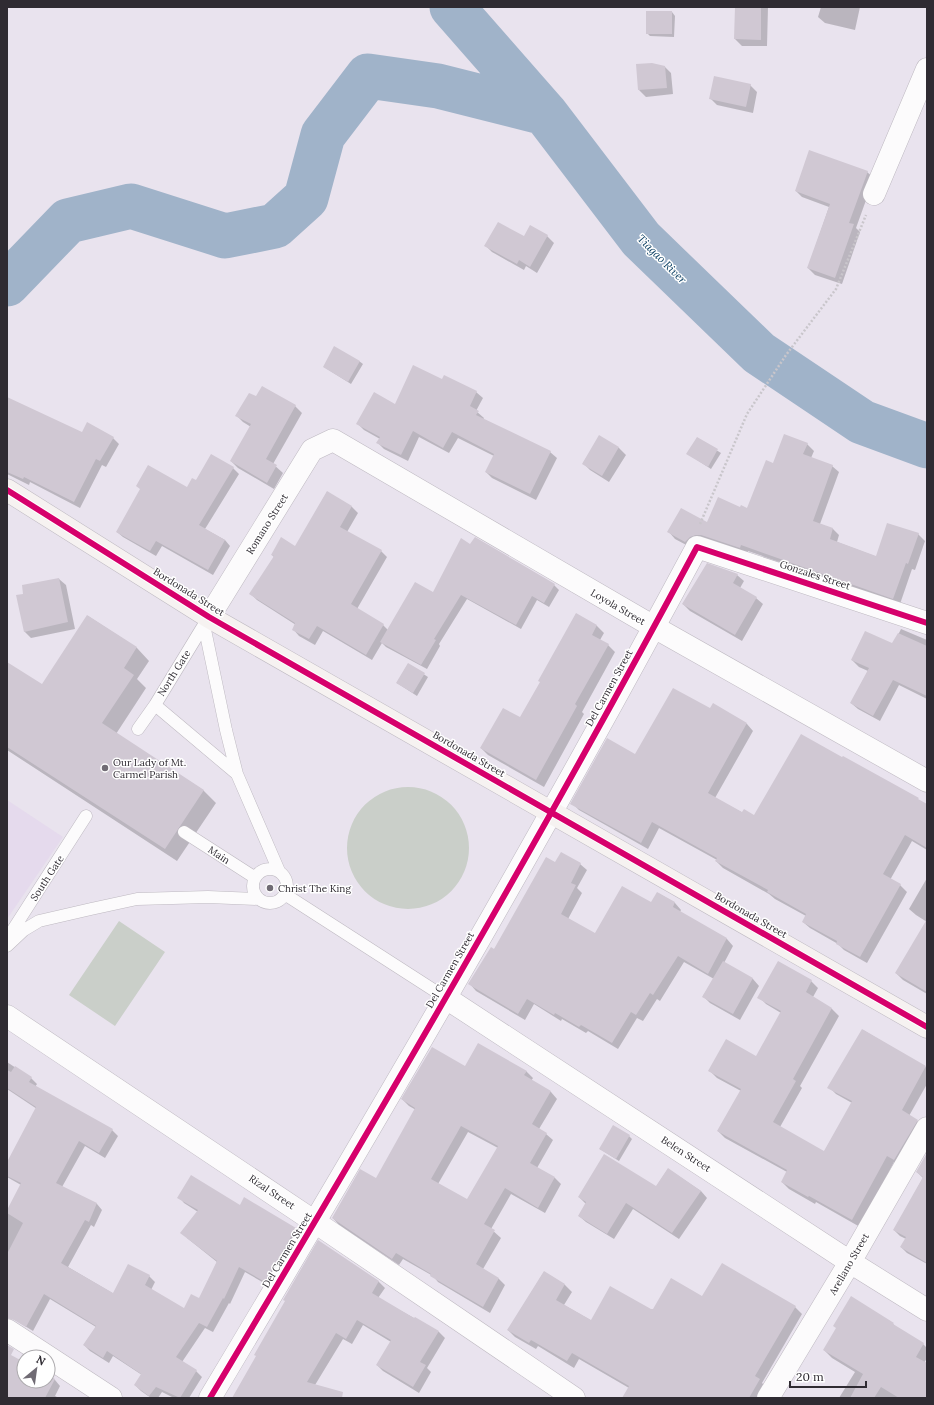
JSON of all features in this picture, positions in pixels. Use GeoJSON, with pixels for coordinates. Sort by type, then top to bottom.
{"type":"FeatureCollection","features":[{"type":"Feature","properties":{"kind":"street"},"geometry":{"type":"LineString","coordinates":[[874,194],[927,68]]}},
{"type":"Feature","properties":{"kind":"street","name":"Romano Street"},"geometry":{"type":"LineString","coordinates":[[206,621],[312,450],[333,440]]}},
{"type":"Feature","properties":{"kind":"street","name":"Loyola Street"},"geometry":{"type":"LineString","coordinates":[[333,440],[654,627],[927,781]]}},
{"type":"Feature","properties":{"kind":"street","name":"Bordonada Street"},"geometry":{"type":"LineString","coordinates":[[7,490],[206,621],[551,813],[927,1027]]}},
{"type":"Feature","properties":{"kind":"street","name":"Gonzales Street"},"geometry":{"type":"LineString","coordinates":[[697,547],[927,623]]}},
{"type":"Feature","properties":{"kind":"street","name":"Del Carmen Street"},"geometry":{"type":"LineString","coordinates":[[210,1398],[446,998],[551,813],[697,547]]}},
{"type":"Feature","properties":{"kind":"street","name":"Belen Street"},"geometry":{"type":"LineString","coordinates":[[446,998],[850,1262],[927,1310]]}},
{"type":"Feature","properties":{"kind":"street","name":"Rizal Street"},"geometry":{"type":"LineString","coordinates":[[7,1016],[315,1222],[574,1398]]}},
{"type":"Feature","properties":{"kind":"street","name":"Arellano Street"},"geometry":{"type":"LineString","coordinates":[[768,1398],[850,1262],[927,1128]]}},
{"type":"Feature","properties":{"kind":"street"},"geometry":{"type":"LineString","coordinates":[[7,1330],[111,1398]]}},
{"type":"Feature","properties":{"kind":"lane","name":"North Gate"},"geometry":{"type":"LineString","coordinates":[[138,729],[155,705],[206,621]]}},
{"type":"Feature","properties":{"kind":"lane"},"geometry":{"type":"LineString","coordinates":[[206,621],[226,730],[237,774],[278,871]]}},
{"type":"Feature","properties":{"kind":"lane"},"geometry":{"type":"LineString","coordinates":[[155,705],[237,774]]}},
{"type":"Feature","properties":{"kind":"lane","name":"South Gate"},"geometry":{"type":"LineString","coordinates":[[7,939],[86,816]]}},
{"type":"Feature","properties":{"kind":"lane","name":"Main"},"geometry":{"type":"LineString","coordinates":[[184,832],[254,877]]}},
{"type":"Feature","properties":{"kind":"lane"},"geometry":{"type":"LineString","coordinates":[[270,868],[278,871],[285,877],[288,886],[286,895],[279,901],[270,904],[262,902],[255,895],[252,886],[254,877],[261,871],[270,868]]}},
{"type":"Feature","properties":{"kind":"lane"},"geometry":{"type":"LineString","coordinates":[[286,895],[446,998]]}},
{"type":"Feature","properties":{"kind":"lane"},"geometry":{"type":"LineString","coordinates":[[7,946],[24,930],[39,921],[90,908],[137,899],[208,897],[259,899]]}},
{"type":"Feature","properties":{"kind":"path"},"geometry":{"type":"LineString","coordinates":[[697,547],[698,529],[747,414],[786,355],[836,289],[874,194]]}},
{"type":"Feature","properties":{"kind":"shaded area"},"geometry":{"type":"Polygon","coordinates":[[[408,787],[420,788],[431,792],[442,797],[451,805],[459,814],[464,825],[468,836],[468,860],[464,871],[459,882],[451,891],[442,899],[431,904],[420,908],[408,909],[396,908],[385,904],[374,899],[365,891],[357,882],[352,871],[348,860],[347,848],[348,836],[352,825],[357,814],[365,805],[374,797],[385,792],[396,788],[408,787]]]}},
{"type":"Feature","properties":{"kind":"shaded area"},"geometry":{"type":"Polygon","coordinates":[[[7,800],[63,837],[7,919],[7,800]]]}},
{"type":"Feature","properties":{"kind":"shaded area"},"geometry":{"type":"Polygon","coordinates":[[[119,921],[165,952],[115,1026],[69,995],[119,921]]]}},
{"type":"Feature","properties":{"kind":"building"},"geometry":{"type":"Polygon","coordinates":[[[735,7],[761,7],[761,40],[734,39],[735,7]]]}},
{"type":"Feature","properties":{"kind":"building"},"geometry":{"type":"Polygon","coordinates":[[[646,11],[672,11],[672,34],[646,34],[646,11]]]}},
{"type":"Feature","properties":{"kind":"building"},"geometry":{"type":"Polygon","coordinates":[[[652,63],[665,66],[667,88],[638,90],[636,64],[652,63]]]}},
{"type":"Feature","properties":{"kind":"building"},"geometry":{"type":"Polygon","coordinates":[[[714,76],[751,84],[746,107],[709,99],[714,76]]]}},
{"type":"Feature","properties":{"kind":"building"},"geometry":{"type":"Polygon","coordinates":[[[809,150],[868,171],[849,223],[854,224],[835,278],[807,268],[830,204],[795,191],[809,150]]]}},
{"type":"Feature","properties":{"kind":"building"},"geometry":{"type":"Polygon","coordinates":[[[498,222],[524,236],[530,225],[548,235],[530,267],[519,260],[517,264],[484,246],[498,222]]]}},
{"type":"Feature","properties":{"kind":"building"},"geometry":{"type":"Polygon","coordinates":[[[334,346],[360,361],[348,382],[323,367],[334,346]]]}},
{"type":"Feature","properties":{"kind":"building"},"geometry":{"type":"Polygon","coordinates":[[[413,365],[442,379],[444,375],[477,391],[470,406],[479,411],[476,415],[551,451],[530,494],[485,472],[494,454],[452,432],[443,448],[413,431],[401,455],[376,443],[380,437],[356,424],[374,392],[395,404],[413,365]]]}},
{"type":"Feature","properties":{"kind":"building"},"geometry":{"type":"Polygon","coordinates":[[[262,386],[296,405],[266,459],[277,465],[267,483],[230,461],[251,424],[235,416],[249,393],[256,396],[262,386]]]}},
{"type":"Feature","properties":{"kind":"building"},"geometry":{"type":"Polygon","coordinates":[[[7,397],[82,432],[87,422],[114,437],[100,461],[96,459],[74,502],[24,477],[23,479],[7,472],[7,397]]]}},
{"type":"Feature","properties":{"kind":"building"},"geometry":{"type":"Polygon","coordinates":[[[784,434],[808,443],[803,454],[833,465],[813,521],[833,528],[830,539],[876,556],[887,523],[919,533],[893,599],[741,545],[740,548],[701,535],[690,537],[685,542],[667,532],[681,508],[707,522],[718,497],[740,507],[741,505],[747,508],[766,460],[773,463],[784,434]]]}},
{"type":"Feature","properties":{"kind":"building"},"geometry":{"type":"Polygon","coordinates":[[[599,435],[619,447],[602,476],[582,464],[599,435]]]}},
{"type":"Feature","properties":{"kind":"building"},"geometry":{"type":"Polygon","coordinates":[[[697,437],[718,449],[708,467],[686,454],[697,437]]]}},
{"type":"Feature","properties":{"kind":"building"},"geometry":{"type":"Polygon","coordinates":[[[211,454],[234,467],[199,525],[225,540],[208,570],[156,541],[150,551],[116,532],[140,489],[136,486],[148,465],[187,487],[192,478],[196,480],[211,454]]]}},
{"type":"Feature","properties":{"kind":"building"},"geometry":{"type":"Polygon","coordinates":[[[327,491],[352,506],[340,527],[382,550],[351,604],[384,624],[366,655],[317,626],[309,639],[292,630],[295,623],[249,594],[274,556],[271,555],[281,537],[295,546],[327,491]]]}},
{"type":"Feature","properties":{"kind":"building"},"geometry":{"type":"Polygon","coordinates":[[[475,537],[555,584],[544,603],[532,596],[516,625],[461,595],[434,639],[436,640],[421,665],[380,642],[415,582],[433,592],[461,538],[470,544],[475,537]]]}},
{"type":"Feature","properties":{"kind":"building"},"geometry":{"type":"Polygon","coordinates":[[[707,563],[738,574],[733,583],[757,597],[735,635],[682,604],[707,563]]]}},
{"type":"Feature","properties":{"kind":"building"},"geometry":{"type":"Polygon","coordinates":[[[59,578],[68,622],[24,632],[16,595],[23,594],[22,585],[59,578]]]}},
{"type":"Feature","properties":{"kind":"building"},"geometry":{"type":"Polygon","coordinates":[[[576,613],[597,625],[592,635],[609,644],[575,704],[577,706],[536,780],[480,748],[503,708],[520,717],[540,682],[538,681],[576,613]]]}},
{"type":"Feature","properties":{"kind":"building","name":"Our Lady of Mt. Carmel Parish"},"geometry":{"type":"Polygon","coordinates":[[[87,615],[137,647],[124,668],[134,675],[102,723],[204,790],[165,849],[7,747],[7,662],[42,684],[87,615]]]}},
{"type":"Feature","properties":{"kind":"building"},"geometry":{"type":"Polygon","coordinates":[[[865,631],[892,643],[898,633],[927,646],[927,696],[893,680],[873,716],[850,703],[869,668],[851,660],[865,631]]]}},
{"type":"Feature","properties":{"kind":"building"},"geometry":{"type":"Polygon","coordinates":[[[408,663],[425,673],[413,693],[396,683],[408,663]]]}},
{"type":"Feature","properties":{"kind":"building"},"geometry":{"type":"Polygon","coordinates":[[[673,688],[710,708],[713,703],[747,723],[708,793],[742,812],[744,809],[754,815],[801,734],[919,798],[918,799],[927,804],[927,848],[905,835],[883,874],[901,884],[860,957],[836,944],[837,941],[802,922],[806,914],[767,892],[768,890],[715,861],[717,858],[652,822],[641,843],[570,804],[607,738],[635,754],[673,688]]]}},
{"type":"Feature","properties":{"kind":"building"},"geometry":{"type":"Polygon","coordinates":[[[561,852],[581,863],[571,883],[576,885],[561,914],[595,933],[622,886],[651,902],[657,892],[675,902],[673,907],[727,938],[708,974],[678,956],[653,995],[650,993],[636,1015],[631,1012],[612,1043],[581,1025],[579,1027],[555,1013],[554,1015],[527,999],[518,1014],[468,984],[491,947],[494,949],[546,857],[555,862],[561,852]]]}},
{"type":"Feature","properties":{"kind":"building"},"geometry":{"type":"Polygon","coordinates":[[[927,919],[927,992],[895,973],[927,919]]]}},
{"type":"Feature","properties":{"kind":"building"},"geometry":{"type":"Polygon","coordinates":[[[723,961],[753,978],[733,1014],[702,997],[723,961]]]}},
{"type":"Feature","properties":{"kind":"building"},"geometry":{"type":"Polygon","coordinates":[[[778,961],[812,980],[806,992],[832,1008],[793,1079],[796,1081],[773,1122],[824,1151],[852,1101],[827,1088],[862,1029],[926,1066],[902,1110],[918,1120],[894,1160],[887,1156],[852,1220],[781,1182],[787,1170],[717,1131],[741,1089],[708,1071],[726,1039],[756,1056],[781,1011],[757,998],[778,961]]]}},
{"type":"Feature","properties":{"kind":"building"},"geometry":{"type":"Polygon","coordinates":[[[478,1043],[527,1071],[524,1075],[551,1091],[532,1124],[547,1133],[530,1163],[555,1177],[538,1208],[505,1188],[484,1224],[495,1230],[476,1264],[499,1278],[483,1307],[430,1276],[431,1274],[396,1253],[392,1259],[332,1218],[360,1169],[376,1178],[415,1108],[401,1099],[432,1047],[465,1066],[478,1043]],[[461,1126],[431,1179],[467,1199],[498,1146],[461,1126]]]}},
{"type":"Feature","properties":{"kind":"building"},"geometry":{"type":"Polygon","coordinates":[[[15,1066],[32,1077],[29,1082],[113,1129],[99,1153],[79,1141],[56,1183],[97,1203],[89,1222],[85,1220],[61,1263],[113,1293],[128,1264],[150,1275],[145,1285],[184,1308],[191,1294],[199,1298],[217,1261],[180,1233],[198,1210],[177,1198],[191,1175],[240,1205],[244,1197],[296,1228],[265,1282],[239,1267],[224,1299],[223,1298],[207,1327],[199,1323],[176,1357],[197,1370],[180,1398],[156,1387],[149,1396],[134,1385],[141,1374],[107,1351],[103,1358],[83,1345],[96,1326],[44,1294],[26,1327],[7,1318],[7,1254],[23,1223],[7,1213],[7,1210],[21,1183],[7,1176],[7,1162],[36,1107],[7,1088],[7,1070],[11,1072],[15,1066]]]}},
{"type":"Feature","properties":{"kind":"building"},"geometry":{"type":"Polygon","coordinates":[[[613,1125],[630,1135],[616,1159],[599,1149],[613,1125]]]}},
{"type":"Feature","properties":{"kind":"building"},"geometry":{"type":"Polygon","coordinates":[[[927,1153],[927,1263],[900,1247],[906,1237],[893,1230],[923,1177],[916,1172],[927,1153]]]}},
{"type":"Feature","properties":{"kind":"building"},"geometry":{"type":"Polygon","coordinates":[[[604,1154],[656,1186],[668,1168],[701,1191],[672,1233],[626,1203],[607,1234],[578,1216],[586,1202],[578,1197],[604,1154]]]}},
{"type":"Feature","properties":{"kind":"building"},"geometry":{"type":"Polygon","coordinates":[[[318,1240],[379,1281],[372,1293],[439,1331],[420,1362],[426,1365],[413,1387],[376,1365],[391,1340],[357,1320],[346,1339],[336,1333],[307,1382],[343,1392],[342,1398],[232,1398],[256,1356],[254,1355],[285,1301],[283,1300],[318,1240]]]}},
{"type":"Feature","properties":{"kind":"building"},"geometry":{"type":"Polygon","coordinates":[[[722,1263],[796,1306],[755,1376],[760,1379],[749,1398],[622,1398],[629,1386],[572,1353],[567,1361],[531,1340],[529,1343],[507,1330],[544,1271],[565,1284],[556,1300],[591,1320],[610,1286],[653,1309],[671,1278],[702,1296],[722,1263]]]}},
{"type":"Feature","properties":{"kind":"building"},"geometry":{"type":"Polygon","coordinates":[[[851,1296],[924,1343],[916,1357],[927,1363],[927,1398],[899,1398],[881,1387],[874,1398],[850,1398],[863,1374],[823,1350],[836,1328],[833,1326],[851,1296]]]}},
{"type":"Feature","properties":{"kind":"building"},"geometry":{"type":"Polygon","coordinates":[[[7,1345],[14,1349],[11,1355],[16,1358],[16,1389],[50,1389],[45,1398],[7,1398],[7,1345]]]}},
{"type":"Feature","properties":{"kind":"waterway","name":"Tiagao River"},"geometry":{"type":"LineString","coordinates":[[452,7],[545,113],[641,239],[759,353],[862,422],[927,446]]}},
{"type":"Feature","properties":{"kind":"waterway"},"geometry":{"type":"LineString","coordinates":[[7,284],[68,221],[131,206],[225,236],[275,226],[306,198],[323,135],[368,76],[438,86],[545,113]]}},
{"type":"Feature","properties":{"kind":"cycle path"},"geometry":{"type":"LineString","coordinates":[[7,490],[209,617],[927,1027]]}},
{"type":"Feature","properties":{"kind":"cycle path"},"geometry":{"type":"LineString","coordinates":[[210,1398],[520,869],[697,547],[927,623]]}},
{"type":"Feature","properties":{"kind":"place","name":"Our Lady of Mt. Carmel Parish"},"geometry":{"type":"Point","coordinates":[105,768]}},
{"type":"Feature","properties":{"kind":"place","name":"Christ The King"},"geometry":{"type":"Point","coordinates":[270,888]}}]}
